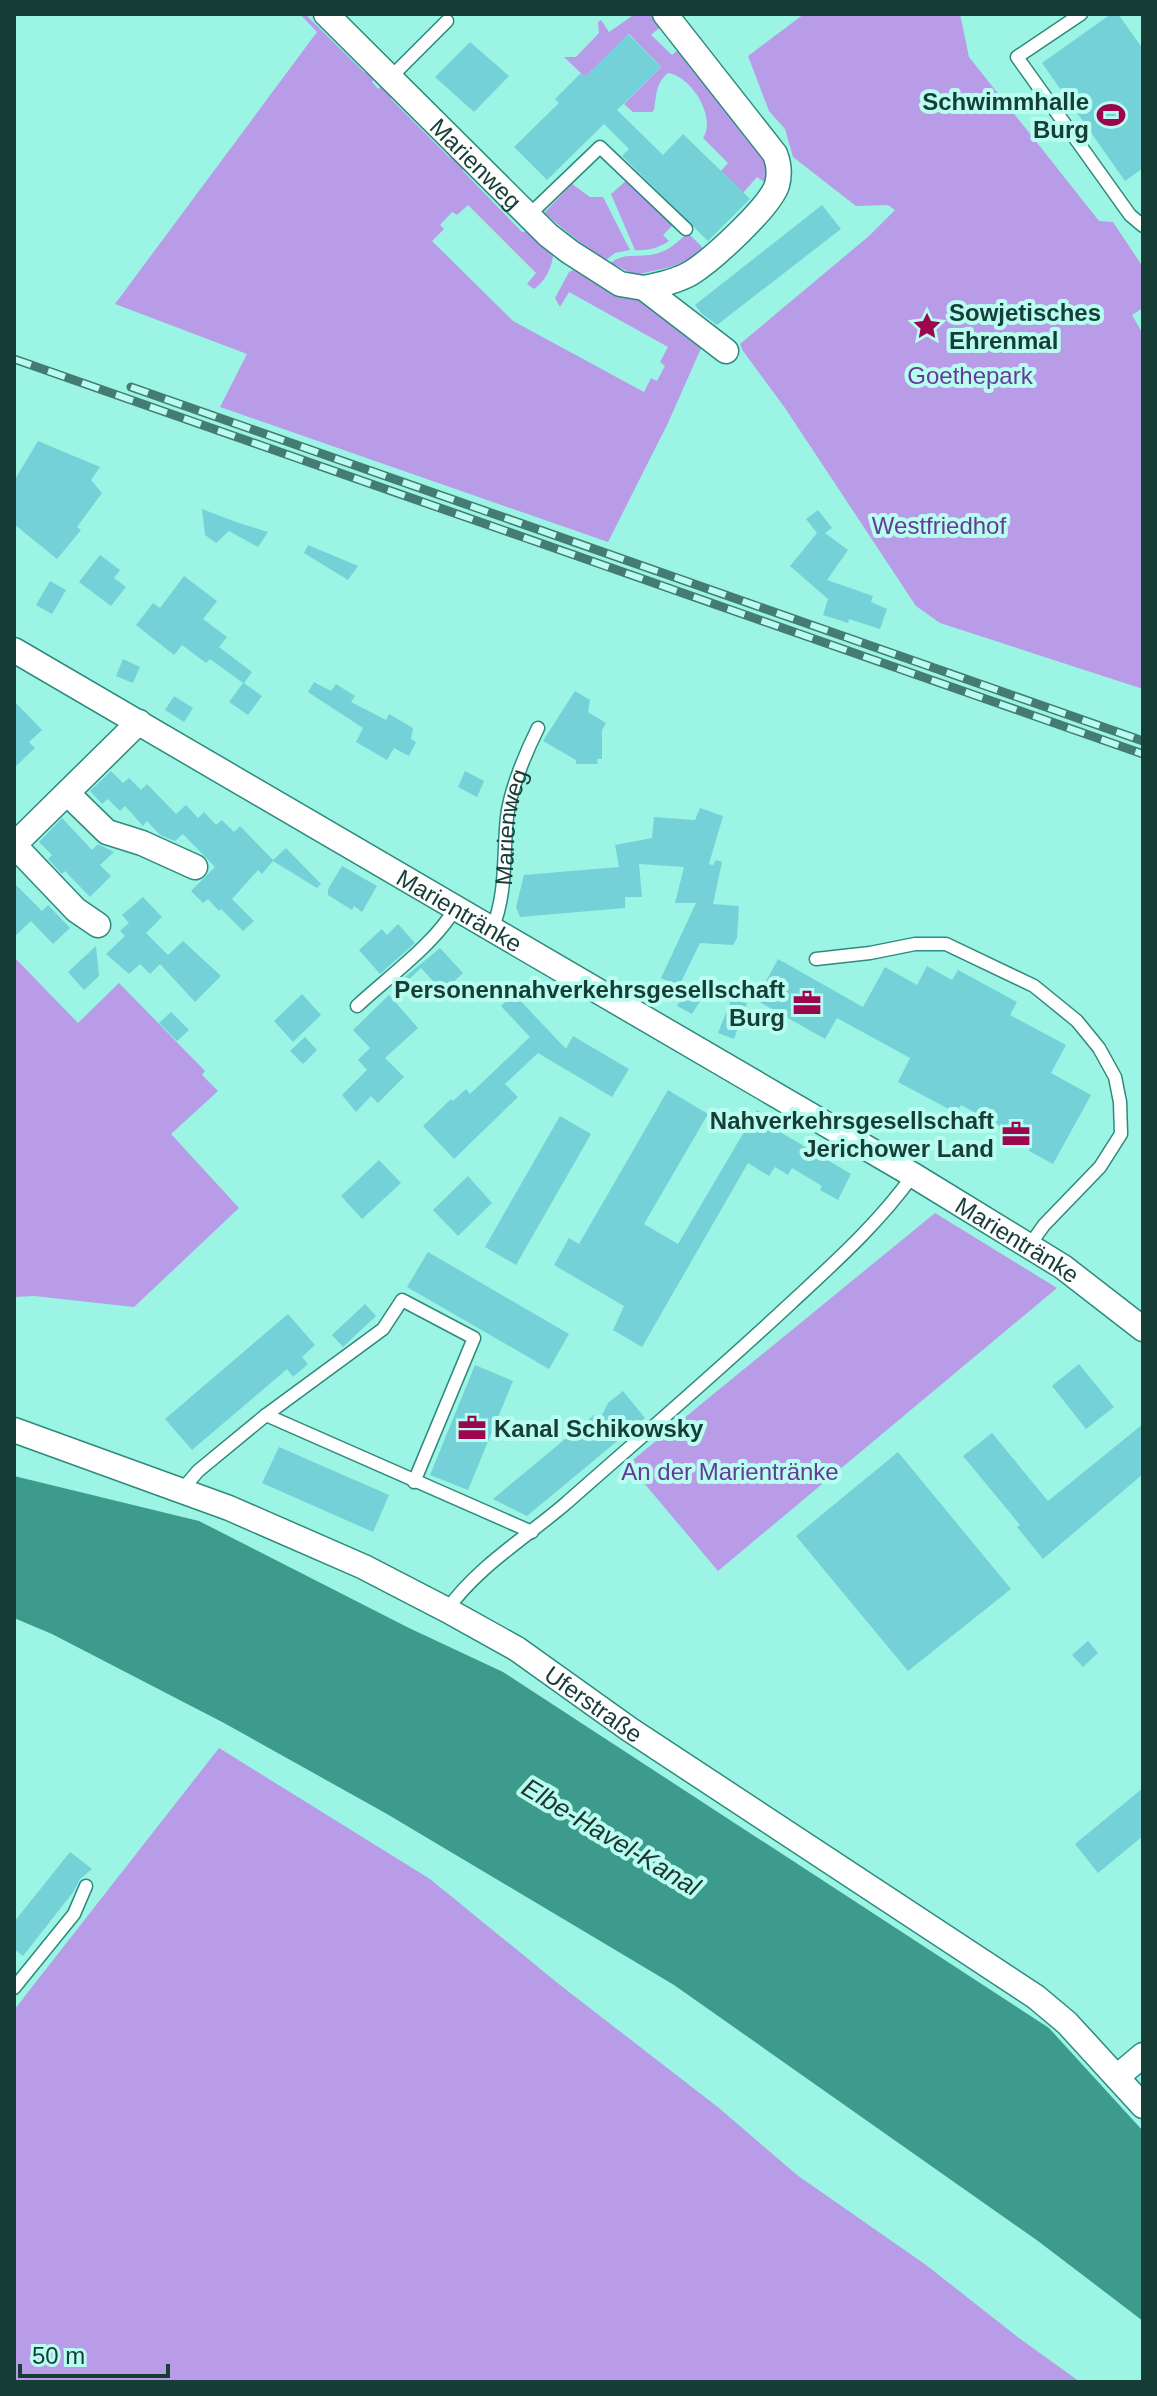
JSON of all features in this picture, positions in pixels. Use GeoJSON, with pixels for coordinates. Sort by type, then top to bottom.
{"type":"FeatureCollection","features":[{"type":"Feature","properties":{"kind":"street","name":"Marienweg"},"geometry":{"type":"LineString","coordinates":[[326,14],[528,216],[570,252],[620,284],[644,288],[726,351]]}},
{"type":"Feature","properties":{"kind":"street"},"geometry":{"type":"LineString","coordinates":[[644,288],[683,276],[719,250],[773,195],[779,173],[775,154],[665,14]]}},
{"type":"Feature","properties":{"kind":"street","name":"Marientränke"},"geometry":{"type":"LineString","coordinates":[[14,650],[913,1175],[1063,1267],[1143,1329]]}},
{"type":"Feature","properties":{"kind":"street"},"geometry":{"type":"LineString","coordinates":[[98,925],[76,910],[14,845],[139,722]]}},
{"type":"Feature","properties":{"kind":"street"},"geometry":{"type":"LineString","coordinates":[[68,794],[107,832],[142,843],[195,867]]}},
{"type":"Feature","properties":{"kind":"street","name":"Uferstraße"},"geometry":{"type":"LineString","coordinates":[[14,1430],[229,1508],[364,1567],[517,1649],[642,1738],[1036,1997],[1067,2023],[1143,2106]]}},
{"type":"Feature","properties":{"kind":"street"},"geometry":{"type":"LineString","coordinates":[[1117,2077],[1143,2055]]}},
{"type":"Feature","properties":{"kind":"lane"},"geometry":{"type":"LineString","coordinates":[[1081,14],[1017,57],[1130,215],[1143,226]]}},
{"type":"Feature","properties":{"kind":"lane"},"geometry":{"type":"LineString","coordinates":[[391,77],[447,21]]}},
{"type":"Feature","properties":{"kind":"lane"},"geometry":{"type":"LineString","coordinates":[[528,216],[600,147],[686,229]]}},
{"type":"Feature","properties":{"kind":"lane","name":"Marienweg"},"geometry":{"type":"LineString","coordinates":[[492,929],[500,905],[508,813],[529,745],[538,728]]}},
{"type":"Feature","properties":{"kind":"lane"},"geometry":{"type":"LineString","coordinates":[[357,1006],[448,921],[455,908]]}},
{"type":"Feature","properties":{"kind":"lane"},"geometry":{"type":"LineString","coordinates":[[816,959],[915,944],[946,944],[1034,986],[1077,1021],[1099,1048],[1115,1077],[1121,1134],[1100,1167],[1044,1225],[1029,1246]]}},
{"type":"Feature","properties":{"kind":"lane"},"geometry":{"type":"LineString","coordinates":[[447,1610],[463,1587],[532,1532],[730,1360],[831,1265],[896,1198],[913,1175]]}},
{"type":"Feature","properties":{"kind":"lane"},"geometry":{"type":"LineString","coordinates":[[181,1491],[198,1471],[266,1415],[383,1329],[402,1300],[474,1338],[414,1482]]}},
{"type":"Feature","properties":{"kind":"lane"},"geometry":{"type":"LineString","coordinates":[[266,1415],[532,1532]]}},
{"type":"Feature","properties":{"kind":"lane"},"geometry":{"type":"LineString","coordinates":[[14,1988],[74,1914],[86,1886]]}},
{"type":"Feature","properties":{"kind":"green space"},"geometry":{"type":"Polygon","coordinates":[[[300,14],[305,14],[364,72],[377,76],[372,82],[378,89],[385,83],[391,99],[449,157],[463,160],[463,171],[522,232],[531,231],[553,250],[548,272],[534,289],[527,284],[536,273],[468,205],[457,215],[452,212],[440,225],[444,229],[432,241],[513,321],[644,392],[651,378],[657,381],[665,366],[660,362],[668,347],[569,292],[560,307],[555,298],[569,272],[579,267],[639,296],[702,346],[668,423],[608,542],[220,407],[247,354],[115,304],[317,32],[300,14]]]}},
{"type":"Feature","properties":{"kind":"green space"},"geometry":{"type":"Polygon","coordinates":[[[635,14],[655,14],[664,24],[651,35],[672,55],[681,47],[767,159],[768,185],[757,177],[743,193],[721,171],[728,163],[703,138],[707,119],[704,109],[693,89],[677,76],[668,73],[661,81],[652,112],[633,112],[624,104],[661,67],[629,34],[585,77],[564,57],[576,57],[599,33],[598,22],[601,20],[609,32],[635,14]]]}},
{"type":"Feature","properties":{"kind":"green space","name":"Goethepark"},"geometry":{"type":"Polygon","coordinates":[[[804,14],[960,14],[969,57],[1099,221],[1113,222],[1143,267],[1143,308],[1132,315],[1143,334],[1143,689],[940,623],[916,606],[785,408],[743,351],[740,344],[869,236],[895,210],[888,205],[856,206],[793,157],[785,129],[769,111],[748,56],[804,14]]]}},
{"type":"Feature","properties":{"kind":"green space"},"geometry":{"type":"Polygon","coordinates":[[[627,180],[675,223],[663,235],[669,241],[661,246],[635,250],[611,194],[627,180]]]}},
{"type":"Feature","properties":{"kind":"green space"},"geometry":{"type":"Polygon","coordinates":[[[572,184],[590,197],[603,197],[630,250],[615,253],[606,260],[544,213],[572,184]]]}},
{"type":"Feature","properties":{"kind":"green space"},"geometry":{"type":"Polygon","coordinates":[[[688,233],[705,250],[689,260],[635,275],[611,263],[621,258],[660,253],[688,233]]]}},
{"type":"Feature","properties":{"kind":"green space"},"geometry":{"type":"Polygon","coordinates":[[[14,957],[78,1023],[119,983],[205,1071],[202,1075],[218,1091],[171,1134],[239,1208],[134,1307],[34,1296],[14,1297],[14,957]]]}},
{"type":"Feature","properties":{"kind":"green space","name":"An der Marientränke"},"geometry":{"type":"Polygon","coordinates":[[[935,1213],[1057,1288],[718,1571],[628,1464],[935,1213]]]}},
{"type":"Feature","properties":{"kind":"green space"},"geometry":{"type":"Polygon","coordinates":[[[219,1748],[430,1879],[719,2108],[797,2175],[926,2265],[1080,2382],[14,2382],[14,2010],[219,1748]]]}},
{"type":"Feature","properties":{"kind":"water","name":"Elbe-Havel-Kanal"},"geometry":{"type":"Polygon","coordinates":[[[14,1476],[199,1521],[409,1628],[503,1672],[1049,2028],[1143,2131],[1143,2321],[1038,2241],[674,1985],[387,1814],[224,1723],[52,1634],[14,1618],[14,1476]]]}},
{"type":"Feature","properties":{"kind":"building","name":"Schwimmhalle Burg"},"geometry":{"type":"Polygon","coordinates":[[[1111,14],[1118,14],[1143,49],[1143,168],[1125,181],[1042,63],[1111,14]]]}},
{"type":"Feature","properties":{"kind":"building"},"geometry":{"type":"Polygon","coordinates":[[[628,34],[661,67],[617,110],[663,155],[683,134],[750,199],[708,241],[622,156],[629,149],[604,124],[547,180],[514,147],[559,103],[555,99],[581,73],[585,77],[628,34]]]}},
{"type":"Feature","properties":{"kind":"building"},"geometry":{"type":"Polygon","coordinates":[[[470,42],[509,76],[474,112],[435,77],[470,42]]]}},
{"type":"Feature","properties":{"kind":"building"},"geometry":{"type":"Polygon","coordinates":[[[822,205],[841,229],[717,325],[701,313],[695,305],[822,205]]]}},
{"type":"Feature","properties":{"kind":"building"},"geometry":{"type":"Polygon","coordinates":[[[38,441],[100,467],[91,480],[102,493],[77,527],[81,530],[57,559],[14,524],[14,481],[38,441]]]}},
{"type":"Feature","properties":{"kind":"building"},"geometry":{"type":"Polygon","coordinates":[[[202,509],[268,532],[258,547],[229,531],[216,543],[205,535],[202,509]]]}},
{"type":"Feature","properties":{"kind":"building"},"geometry":{"type":"Polygon","coordinates":[[[818,510],[832,528],[825,533],[848,550],[827,580],[873,596],[871,602],[887,609],[880,629],[823,615],[828,599],[790,566],[817,533],[806,519],[818,510]]]}},
{"type":"Feature","properties":{"kind":"building"},"geometry":{"type":"Polygon","coordinates":[[[308,545],[358,566],[348,580],[304,553],[308,545]]]}},
{"type":"Feature","properties":{"kind":"building"},"geometry":{"type":"Polygon","coordinates":[[[100,555],[120,570],[114,578],[126,587],[111,606],[79,582],[100,555]]]}},
{"type":"Feature","properties":{"kind":"building"},"geometry":{"type":"Polygon","coordinates":[[[184,576],[217,601],[203,619],[227,637],[219,647],[252,672],[244,683],[262,696],[248,715],[229,702],[243,683],[210,659],[206,663],[182,645],[174,655],[136,625],[153,603],[160,608],[184,576]]]}},
{"type":"Feature","properties":{"kind":"building"},"geometry":{"type":"Polygon","coordinates":[[[50,581],[66,590],[52,614],[36,605],[50,581]]]}},
{"type":"Feature","properties":{"kind":"building"},"geometry":{"type":"Polygon","coordinates":[[[123,659],[140,667],[133,683],[116,676],[123,659]]]}},
{"type":"Feature","properties":{"kind":"building"},"geometry":{"type":"Polygon","coordinates":[[[314,682],[331,691],[336,684],[355,696],[351,702],[386,720],[389,714],[413,728],[411,739],[416,742],[409,756],[394,748],[387,760],[356,742],[363,728],[308,692],[314,682]]]}},
{"type":"Feature","properties":{"kind":"building"},"geometry":{"type":"Polygon","coordinates":[[[575,691],[590,700],[588,712],[606,723],[602,730],[602,759],[597,759],[598,764],[576,764],[576,760],[543,741],[575,691]]]}},
{"type":"Feature","properties":{"kind":"building"},"geometry":{"type":"Polygon","coordinates":[[[174,696],[193,708],[184,722],[165,710],[174,696]]]}},
{"type":"Feature","properties":{"kind":"building"},"geometry":{"type":"Polygon","coordinates":[[[14,701],[42,730],[29,742],[35,748],[14,768],[14,701]]]}},
{"type":"Feature","properties":{"kind":"building"},"geometry":{"type":"Polygon","coordinates":[[[111,771],[123,783],[129,778],[141,790],[147,784],[176,814],[186,805],[198,818],[204,812],[216,825],[222,820],[234,832],[240,826],[273,860],[286,848],[321,884],[317,888],[273,861],[262,874],[258,870],[232,899],[254,921],[243,931],[208,899],[203,903],[191,891],[215,867],[183,834],[175,841],[160,835],[147,821],[143,826],[125,806],[120,811],[108,799],[102,804],[90,791],[111,771]]]}},
{"type":"Feature","properties":{"kind":"building"},"geometry":{"type":"Polygon","coordinates":[[[465,771],[484,781],[477,797],[458,787],[465,771]]]}},
{"type":"Feature","properties":{"kind":"building"},"geometry":{"type":"Polygon","coordinates":[[[700,808],[723,816],[709,864],[713,865],[716,860],[722,862],[713,904],[739,906],[737,938],[733,945],[700,943],[679,986],[661,978],[696,903],[675,903],[684,867],[639,864],[642,897],[625,897],[625,908],[520,917],[516,907],[524,875],[619,867],[615,845],[652,838],[654,817],[695,820],[700,808]]]}},
{"type":"Feature","properties":{"kind":"building"},"geometry":{"type":"Polygon","coordinates":[[[62,818],[92,850],[98,844],[114,852],[100,865],[111,876],[90,897],[65,871],[62,874],[48,859],[52,855],[39,842],[62,818]]]}},
{"type":"Feature","properties":{"kind":"building"},"geometry":{"type":"Polygon","coordinates":[[[342,866],[377,886],[362,912],[354,906],[352,910],[328,895],[328,889],[342,866]]]}},
{"type":"Feature","properties":{"kind":"building"},"geometry":{"type":"Polygon","coordinates":[[[14,883],[42,911],[48,905],[70,928],[53,944],[31,921],[14,937],[14,883]]]}},
{"type":"Feature","properties":{"kind":"building"},"geometry":{"type":"Polygon","coordinates":[[[143,897],[162,917],[146,933],[168,955],[183,941],[221,976],[195,1002],[160,964],[150,974],[140,964],[129,974],[106,954],[125,936],[120,931],[129,923],[122,915],[143,897]]]}},
{"type":"Feature","properties":{"kind":"building"},"geometry":{"type":"Polygon","coordinates":[[[398,924],[415,943],[380,974],[359,950],[382,929],[387,935],[398,924]]]}},
{"type":"Feature","properties":{"kind":"building"},"geometry":{"type":"Polygon","coordinates":[[[96,946],[99,976],[84,990],[68,972],[96,946]]]}},
{"type":"Feature","properties":{"kind":"building"},"geometry":{"type":"Polygon","coordinates":[[[440,948],[463,973],[443,992],[421,968],[397,991],[393,987],[440,948]]]}},
{"type":"Feature","properties":{"kind":"building"},"geometry":{"type":"Polygon","coordinates":[[[778,959],[863,1007],[885,967],[917,985],[927,966],[952,980],[958,970],[1017,1002],[1010,1015],[1066,1045],[1051,1073],[1091,1095],[1053,1164],[1029,1151],[1032,1144],[961,1105],[956,1113],[898,1082],[910,1058],[837,1018],[825,1039],[756,1000],[778,959]]]}},
{"type":"Feature","properties":{"kind":"building"},"geometry":{"type":"Polygon","coordinates":[[[687,989],[702,998],[692,1014],[677,1006],[687,989]]]}},
{"type":"Feature","properties":{"kind":"building"},"geometry":{"type":"Polygon","coordinates":[[[302,994],[321,1015],[293,1042],[274,1021],[302,994]]]}},
{"type":"Feature","properties":{"kind":"building"},"geometry":{"type":"Polygon","coordinates":[[[514,994],[566,1049],[573,1036],[629,1069],[612,1097],[538,1053],[505,1084],[518,1097],[454,1159],[423,1126],[451,1099],[453,1101],[466,1089],[470,1094],[530,1037],[501,1006],[514,994]]]}},
{"type":"Feature","properties":{"kind":"building"},"geometry":{"type":"Polygon","coordinates":[[[389,995],[418,1028],[385,1058],[404,1077],[378,1103],[371,1096],[356,1112],[342,1095],[367,1070],[358,1060],[370,1048],[353,1030],[389,995]]]}},
{"type":"Feature","properties":{"kind":"building"},"geometry":{"type":"Polygon","coordinates":[[[731,1000],[747,1003],[734,1039],[718,1033],[731,1000]]]}},
{"type":"Feature","properties":{"kind":"building"},"geometry":{"type":"Polygon","coordinates":[[[171,1012],[189,1030],[177,1041],[159,1023],[171,1012]]]}},
{"type":"Feature","properties":{"kind":"building"},"geometry":{"type":"Polygon","coordinates":[[[305,1037],[317,1050],[303,1064],[290,1051],[305,1037]]]}},
{"type":"Feature","properties":{"kind":"building"},"geometry":{"type":"Polygon","coordinates":[[[668,1090],[708,1114],[644,1224],[678,1244],[757,1110],[773,1120],[770,1126],[851,1174],[838,1200],[792,1168],[788,1175],[775,1167],[769,1176],[748,1163],[642,1347],[613,1330],[624,1306],[554,1265],[569,1238],[579,1244],[668,1090]]]}},
{"type":"Feature","properties":{"kind":"building"},"geometry":{"type":"Polygon","coordinates":[[[560,1116],[591,1134],[516,1265],[485,1247],[560,1116]]]}},
{"type":"Feature","properties":{"kind":"building"},"geometry":{"type":"Polygon","coordinates":[[[379,1160],[401,1183],[362,1219],[341,1196],[379,1160]]]}},
{"type":"Feature","properties":{"kind":"building"},"geometry":{"type":"Polygon","coordinates":[[[468,1176],[492,1203],[458,1236],[433,1210],[468,1176]]]}},
{"type":"Feature","properties":{"kind":"building"},"geometry":{"type":"Polygon","coordinates":[[[428,1252],[569,1334],[549,1369],[407,1287],[428,1252]]]}},
{"type":"Feature","properties":{"kind":"building"},"geometry":{"type":"Polygon","coordinates":[[[365,1304],[376,1316],[343,1347],[332,1335],[365,1304]]]}},
{"type":"Feature","properties":{"kind":"building"},"geometry":{"type":"Polygon","coordinates":[[[288,1314],[315,1345],[302,1357],[308,1364],[293,1377],[287,1369],[192,1450],[165,1419],[288,1314]]]}},
{"type":"Feature","properties":{"kind":"building"},"geometry":{"type":"Polygon","coordinates":[[[1079,1364],[1114,1407],[1086,1429],[1052,1386],[1079,1364]]]}},
{"type":"Feature","properties":{"kind":"building","name":"Kanal Schikowsky"},"geometry":{"type":"Polygon","coordinates":[[[475,1365],[513,1381],[468,1490],[430,1475],[475,1365]]]}},
{"type":"Feature","properties":{"kind":"building"},"geometry":{"type":"Polygon","coordinates":[[[623,1391],[645,1418],[527,1516],[493,1499],[594,1415],[601,1417],[608,1403],[623,1391]]]}},
{"type":"Feature","properties":{"kind":"building"},"geometry":{"type":"Polygon","coordinates":[[[1143,1424],[1143,1474],[1043,1559],[1017,1527],[1020,1525],[963,1456],[992,1433],[1048,1501],[1143,1424]]]}},
{"type":"Feature","properties":{"kind":"building"},"geometry":{"type":"Polygon","coordinates":[[[279,1447],[389,1495],[373,1532],[262,1483],[279,1447]]]}},
{"type":"Feature","properties":{"kind":"building"},"geometry":{"type":"Polygon","coordinates":[[[898,1452],[1011,1589],[908,1671],[796,1536],[898,1452]]]}},
{"type":"Feature","properties":{"kind":"building"},"geometry":{"type":"Polygon","coordinates":[[[1088,1641],[1098,1653],[1083,1667],[1072,1655],[1088,1641]]]}},
{"type":"Feature","properties":{"kind":"building"},"geometry":{"type":"Polygon","coordinates":[[[1143,1788],[1143,1836],[1098,1873],[1075,1844],[1143,1788]]]}},
{"type":"Feature","properties":{"kind":"building"},"geometry":{"type":"Polygon","coordinates":[[[70,1852],[92,1869],[80,1879],[23,1956],[14,1949],[14,1922],[70,1852]]]}},
{"type":"Feature","properties":{"kind":"railway"},"geometry":{"type":"LineString","coordinates":[[14,359],[1143,754]]}},
{"type":"Feature","properties":{"kind":"railway"},"geometry":{"type":"LineString","coordinates":[[131,387],[1143,741]]}},
{"type":"Feature","properties":{"kind":"place","name":"Schwimmhalle Burg"},"geometry":{"type":"Point","coordinates":[1111,115]}},
{"type":"Feature","properties":{"kind":"place","name":"Sowjetisches Ehrenmal"},"geometry":{"type":"Point","coordinates":[927,326]}},
{"type":"Feature","properties":{"kind":"place","name":"Personennahverkehrsgesellschaft Burg"},"geometry":{"type":"Point","coordinates":[807,1003]}},
{"type":"Feature","properties":{"kind":"place","name":"Nahverkehrsgesellschaft Jerichower Land"},"geometry":{"type":"Point","coordinates":[1016,1134]}},
{"type":"Feature","properties":{"kind":"place","name":"Kanal Schikowsky"},"geometry":{"type":"Point","coordinates":[472,1428]}},
{"type":"Feature","properties":{"kind":"park label","name":"Westfriedhof"},"geometry":{"type":"Point","coordinates":[939,525]}}]}
